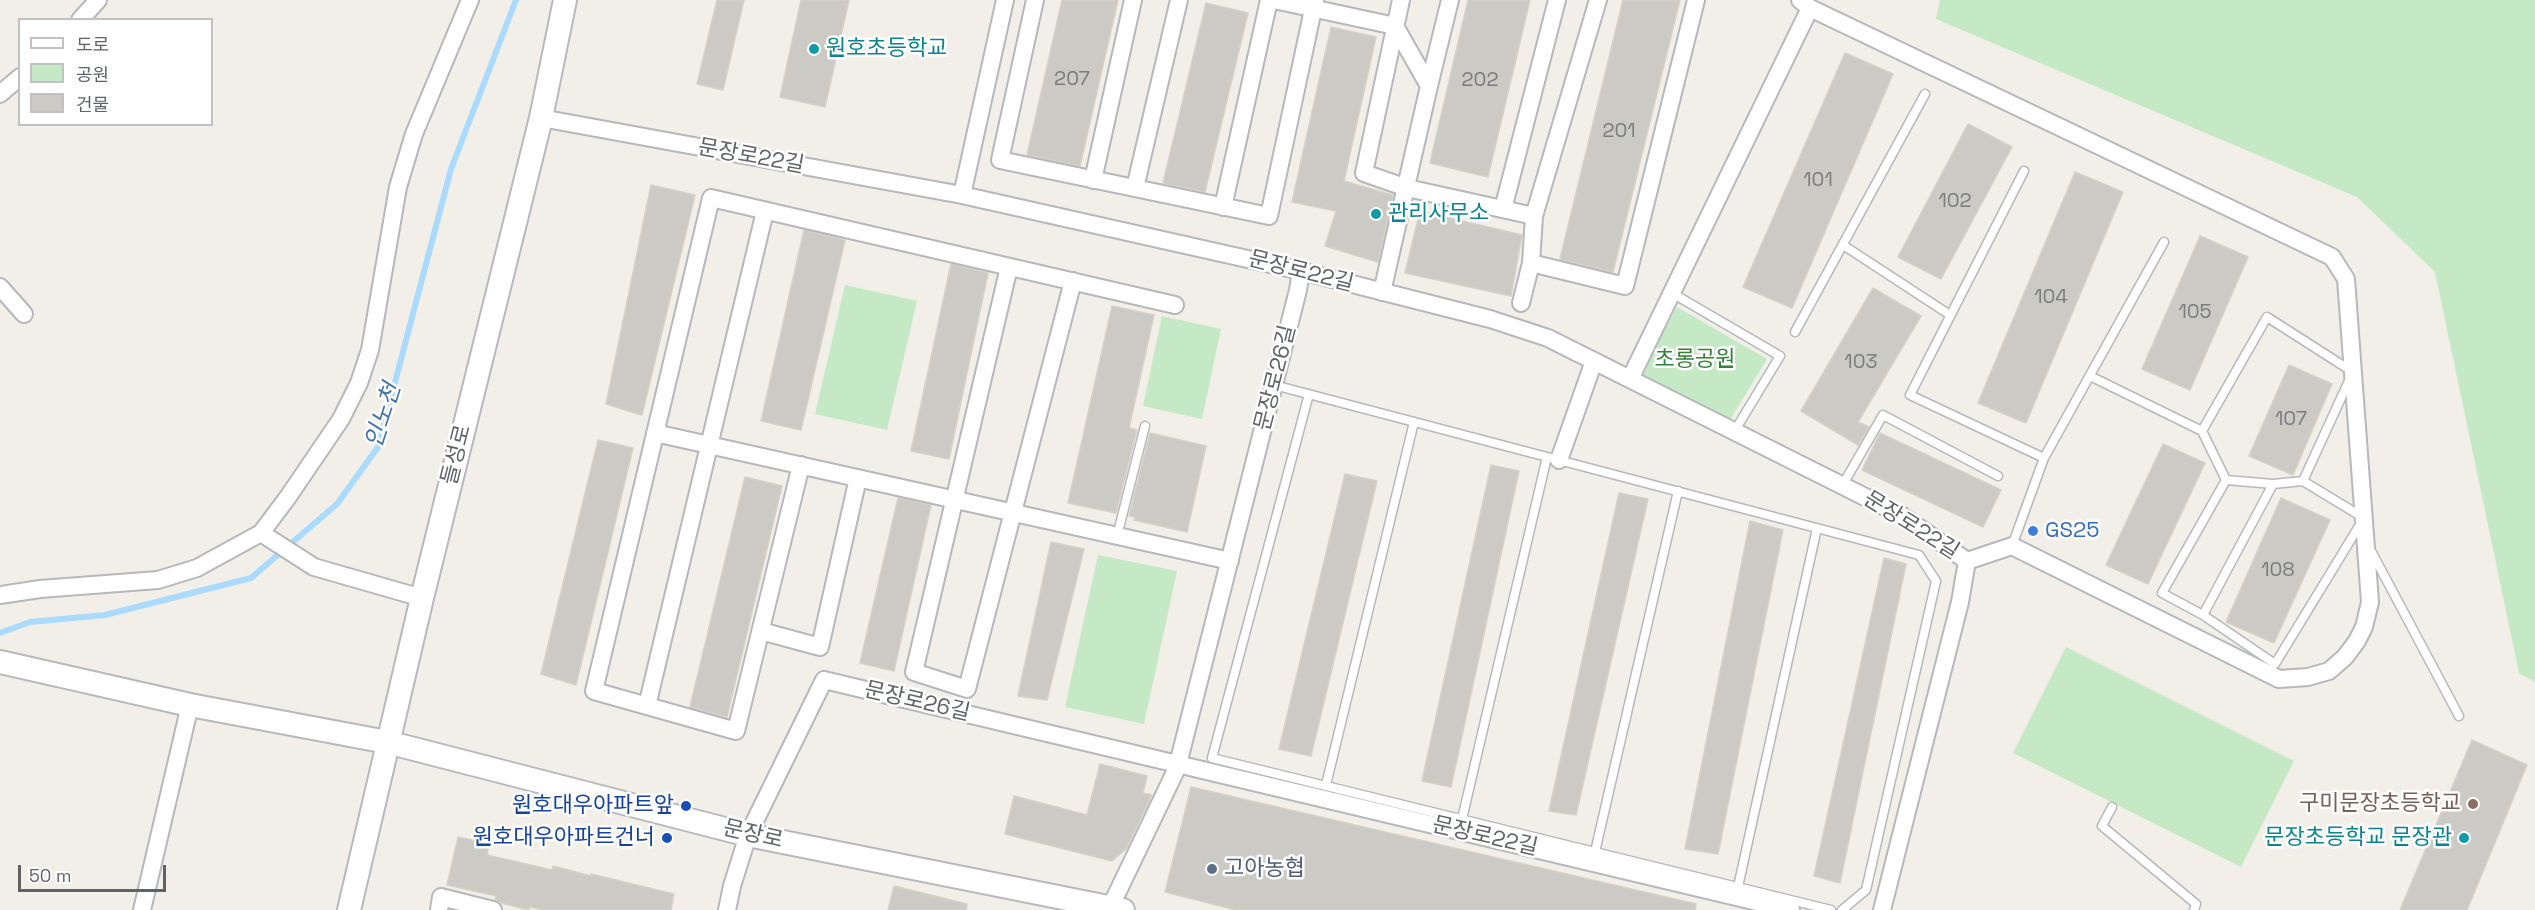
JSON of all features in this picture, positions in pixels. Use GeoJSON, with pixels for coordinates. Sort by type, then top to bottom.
{"type":"FeatureCollection","features":[{"type":"Feature","properties":{"kind":"street"},"geometry":{"type":"LineString","coordinates":[[82,18],[98,0]]}},
{"type":"Feature","properties":{"kind":"street"},"geometry":{"type":"LineString","coordinates":[[0,595],[40,589],[158,580],[197,568],[267,537],[288,497],[341,419],[358,383],[370,350],[398,187],[414,134],[471,0]]}},
{"type":"Feature","properties":{"kind":"street","name":"들성로"},"geometry":{"type":"LineString","coordinates":[[349,910],[387,742],[541,118],[565,0]]}},
{"type":"Feature","properties":{"kind":"street"},"geometry":{"type":"LineString","coordinates":[[962,195],[1005,0]]}},
{"type":"Feature","properties":{"kind":"street"},"geometry":{"type":"LineString","coordinates":[[1035,0],[1000,160],[1269,216],[1315,4]]}},
{"type":"Feature","properties":{"kind":"street"},"geometry":{"type":"LineString","coordinates":[[1093,180],[1133,0]]}},
{"type":"Feature","properties":{"kind":"street"},"geometry":{"type":"LineString","coordinates":[[1134,188],[1179,0]]}},
{"type":"Feature","properties":{"kind":"street"},"geometry":{"type":"LineString","coordinates":[[1223,207],[1269,0]]}},
{"type":"Feature","properties":{"kind":"street"},"geometry":{"type":"LineString","coordinates":[[1274,0],[1315,4],[1395,26],[1429,86]]}},
{"type":"Feature","properties":{"kind":"street"},"geometry":{"type":"LineString","coordinates":[[1401,0],[1365,173],[1407,188],[1534,216]]}},
{"type":"Feature","properties":{"kind":"street"},"geometry":{"type":"LineString","coordinates":[[1382,292],[1450,0]]}},
{"type":"Feature","properties":{"kind":"street"},"geometry":{"type":"LineString","coordinates":[[1503,209],[1557,0]]}},
{"type":"Feature","properties":{"kind":"street"},"geometry":{"type":"LineString","coordinates":[[1521,303],[1531,263],[1534,216],[1598,0]]}},
{"type":"Feature","properties":{"kind":"street"},"geometry":{"type":"LineString","coordinates":[[1531,263],[1625,286],[1696,0]]}},
{"type":"Feature","properties":{"kind":"street"},"geometry":{"type":"LineString","coordinates":[[1630,380],[1805,4],[2331,257],[2346,279],[2370,602],[2364,627],[2357,641],[2345,657],[2329,671],[2279,679],[2012,546],[1967,561]]}},
{"type":"Feature","properties":{"kind":"street"},"geometry":{"type":"LineString","coordinates":[[0,94],[18,79]]}},
{"type":"Feature","properties":{"kind":"street","name":"문장로22길"},"geometry":{"type":"LineString","coordinates":[[541,118],[962,195],[1301,271],[1490,319],[1548,338],[1901,515],[1967,561],[1960,602],[1882,910]]}},
{"type":"Feature","properties":{"kind":"street"},"geometry":{"type":"LineString","coordinates":[[801,465],[736,731],[594,691],[711,198],[1175,305]]}},
{"type":"Feature","properties":{"kind":"street"},"geometry":{"type":"LineString","coordinates":[[647,706],[765,211]]}},
{"type":"Feature","properties":{"kind":"street"},"geometry":{"type":"LineString","coordinates":[[1009,267],[914,672],[967,689],[1072,281]]}},
{"type":"Feature","properties":{"kind":"street","name":"문장로26길"},"geometry":{"type":"LineString","coordinates":[[1114,909],[1178,764],[1301,271]]}},
{"type":"Feature","properties":{"kind":"street"},"geometry":{"type":"LineString","coordinates":[[0,287],[24,314]]}},
{"type":"Feature","properties":{"kind":"street"},"geometry":{"type":"LineString","coordinates":[[1553,458],[1594,361]]}},
{"type":"Feature","properties":{"kind":"street"},"geometry":{"type":"LineString","coordinates":[[655,433],[1230,561]]}},
{"type":"Feature","properties":{"kind":"street"},"geometry":{"type":"LineString","coordinates":[[760,631],[820,647],[858,478]]}},
{"type":"Feature","properties":{"kind":"street"},"geometry":{"type":"LineString","coordinates":[[267,537],[314,567],[422,598]]}},
{"type":"Feature","properties":{"kind":"street","name":"문장로"},"geometry":{"type":"LineString","coordinates":[[0,662],[190,705],[387,742],[748,835],[1114,909]]}},
{"type":"Feature","properties":{"kind":"street","name":"문장로26길"},"geometry":{"type":"LineString","coordinates":[[748,835],[824,680],[1178,764]]}},
{"type":"Feature","properties":{"kind":"street"},"geometry":{"type":"LineString","coordinates":[[142,910],[190,705]]}},
{"type":"Feature","properties":{"kind":"street","name":"문장로22길"},"geometry":{"type":"LineString","coordinates":[[1178,764],[1791,910]]}},
{"type":"Feature","properties":{"kind":"street"},"geometry":{"type":"LineString","coordinates":[[727,910],[748,835]]}},
{"type":"Feature","properties":{"kind":"street"},"geometry":{"type":"LineString","coordinates":[[439,910],[441,897],[493,910]]}},
{"type":"Feature","properties":{"kind":"lane"},"geometry":{"type":"LineString","coordinates":[[1795,332],[1925,94]]}},
{"type":"Feature","properties":{"kind":"lane"},"geometry":{"type":"LineString","coordinates":[[2024,171],[1910,395],[2044,458]]}},
{"type":"Feature","properties":{"kind":"lane"},"geometry":{"type":"LineString","coordinates":[[2012,546],[2044,458],[2164,242]]}},
{"type":"Feature","properties":{"kind":"lane"},"geometry":{"type":"LineString","coordinates":[[1843,245],[1950,315]]}},
{"type":"Feature","properties":{"kind":"lane"},"geometry":{"type":"LineString","coordinates":[[1672,293],[1780,356],[1734,432]]}},
{"type":"Feature","properties":{"kind":"lane"},"geometry":{"type":"LineString","coordinates":[[2202,431],[2267,317],[2353,372],[2303,481]]}},
{"type":"Feature","properties":{"kind":"lane"},"geometry":{"type":"LineString","coordinates":[[2090,376],[2202,431],[2226,480]]}},
{"type":"Feature","properties":{"kind":"lane"},"geometry":{"type":"LineString","coordinates":[[1274,385],[1919,555],[1936,580],[1866,890],[1842,910]]}},
{"type":"Feature","properties":{"kind":"lane"},"geometry":{"type":"LineString","coordinates":[[1309,394],[1212,758],[1832,910]]}},
{"type":"Feature","properties":{"kind":"lane"},"geometry":{"type":"LineString","coordinates":[[1842,486],[1884,415],[1998,476]]}},
{"type":"Feature","properties":{"kind":"lane"},"geometry":{"type":"LineString","coordinates":[[1326,785],[1414,422]]}},
{"type":"Feature","properties":{"kind":"lane"},"geometry":{"type":"LineString","coordinates":[[1116,536],[1145,426]]}},
{"type":"Feature","properties":{"kind":"lane"},"geometry":{"type":"LineString","coordinates":[[1462,819],[1553,458]]}},
{"type":"Feature","properties":{"kind":"lane"},"geometry":{"type":"LineString","coordinates":[[2226,480],[2273,484],[2303,481],[2364,518],[2275,664],[2203,615],[2162,593],[2226,480]]}},
{"type":"Feature","properties":{"kind":"lane"},"geometry":{"type":"LineString","coordinates":[[2203,615],[2273,484]]}},
{"type":"Feature","properties":{"kind":"lane"},"geometry":{"type":"LineString","coordinates":[[1594,852],[1678,491]]}},
{"type":"Feature","properties":{"kind":"lane"},"geometry":{"type":"LineString","coordinates":[[1738,887],[1817,528]]}},
{"type":"Feature","properties":{"kind":"lane"},"geometry":{"type":"LineString","coordinates":[[2366,541],[2459,716]]}},
{"type":"Feature","properties":{"kind":"lane"},"geometry":{"type":"LineString","coordinates":[[2112,807],[2102,826],[2196,904],[2194,910]]}},
{"type":"Feature","properties":{"kind":"green space"},"geometry":{"type":"Polygon","coordinates":[[[1940,0],[2535,0],[2535,682],[2519,673],[2435,272],[2357,197],[1936,19],[1940,0]]]}},
{"type":"Feature","properties":{"kind":"green space"},"geometry":{"type":"Polygon","coordinates":[[[845,285],[917,301],[887,430],[815,414],[845,285]]]}},
{"type":"Feature","properties":{"kind":"green space","name":"초롱공원"},"geometry":{"type":"Polygon","coordinates":[[[1677,307],[1767,359],[1730,420],[1640,376],[1677,307]]]}},
{"type":"Feature","properties":{"kind":"green space"},"geometry":{"type":"Polygon","coordinates":[[[1162,316],[1221,329],[1202,419],[1143,406],[1162,316]]]}},
{"type":"Feature","properties":{"kind":"green space"},"geometry":{"type":"Polygon","coordinates":[[[1098,555],[1177,571],[1144,724],[1065,707],[1098,555]]]}},
{"type":"Feature","properties":{"kind":"green space"},"geometry":{"type":"Polygon","coordinates":[[[2066,647],[2294,761],[2241,867],[2013,753],[2066,647]]]}},
{"type":"Feature","properties":{"kind":"building"},"geometry":{"type":"Polygon","coordinates":[[[717,0],[744,0],[723,90],[697,84],[717,0]]]}},
{"type":"Feature","properties":{"kind":"building","name":"원호초등학교"},"geometry":{"type":"Polygon","coordinates":[[[801,0],[849,0],[825,107],[780,97],[801,0]]]}},
{"type":"Feature","properties":{"kind":"building"},"geometry":{"type":"Polygon","coordinates":[[[1062,0],[1118,0],[1080,166],[1027,155],[1062,0]]]}},
{"type":"Feature","properties":{"kind":"building"},"geometry":{"type":"Polygon","coordinates":[[[1468,0],[1530,0],[1488,177],[1430,163],[1468,0]]]}},
{"type":"Feature","properties":{"kind":"building"},"geometry":{"type":"Polygon","coordinates":[[[1623,0],[1680,0],[1613,272],[1560,259],[1623,0]]]}},
{"type":"Feature","properties":{"kind":"building"},"geometry":{"type":"Polygon","coordinates":[[[1206,3],[1248,13],[1205,192],[1163,183],[1206,3]]]}},
{"type":"Feature","properties":{"kind":"building"},"geometry":{"type":"Polygon","coordinates":[[[1331,27],[1376,37],[1344,181],[1393,195],[1378,262],[1325,246],[1336,211],[1292,202],[1331,27]]]}},
{"type":"Feature","properties":{"kind":"building"},"geometry":{"type":"Polygon","coordinates":[[[1845,53],[1893,74],[1792,308],[1743,287],[1845,53]]]}},
{"type":"Feature","properties":{"kind":"building"},"geometry":{"type":"Polygon","coordinates":[[[1968,124],[2012,147],[1941,279],[1898,257],[1968,124]]]}},
{"type":"Feature","properties":{"kind":"building"},"geometry":{"type":"Polygon","coordinates":[[[2075,172],[2123,192],[2026,423],[1978,403],[2075,172]]]}},
{"type":"Feature","properties":{"kind":"building"},"geometry":{"type":"Polygon","coordinates":[[[651,185],[695,195],[642,415],[606,404],[651,185]]]}},
{"type":"Feature","properties":{"kind":"building"},"geometry":{"type":"Polygon","coordinates":[[[1420,211],[1522,235],[1511,296],[1405,273],[1420,211]]]}},
{"type":"Feature","properties":{"kind":"building"},"geometry":{"type":"Polygon","coordinates":[[[804,230],[845,240],[801,430],[761,421],[804,230]]]}},
{"type":"Feature","properties":{"kind":"building"},"geometry":{"type":"Polygon","coordinates":[[[2200,236],[2248,257],[2190,390],[2142,369],[2200,236]]]}},
{"type":"Feature","properties":{"kind":"building"},"geometry":{"type":"Polygon","coordinates":[[[951,264],[988,273],[949,459],[911,451],[951,264]]]}},
{"type":"Feature","properties":{"kind":"building"},"geometry":{"type":"Polygon","coordinates":[[[1873,288],[1921,316],[1858,422],[1869,427],[1858,445],[1801,411],[1873,288]]]}},
{"type":"Feature","properties":{"kind":"building"},"geometry":{"type":"Polygon","coordinates":[[[1112,306],[1154,315],[1129,428],[1137,430],[1116,513],[1068,503],[1112,306]]]}},
{"type":"Feature","properties":{"kind":"building"},"geometry":{"type":"Polygon","coordinates":[[[2289,365],[2332,384],[2293,475],[2249,456],[2289,365]]]}},
{"type":"Feature","properties":{"kind":"building"},"geometry":{"type":"Polygon","coordinates":[[[1150,433],[1206,446],[1187,532],[1134,520],[1135,517],[1129,516],[1150,433]]]}},
{"type":"Feature","properties":{"kind":"building"},"geometry":{"type":"Polygon","coordinates":[[[1880,433],[2001,490],[1983,527],[1862,470],[1880,433]]]}},
{"type":"Feature","properties":{"kind":"building"},"geometry":{"type":"Polygon","coordinates":[[[598,440],[633,448],[576,685],[541,674],[598,440]]]}},
{"type":"Feature","properties":{"kind":"building"},"geometry":{"type":"Polygon","coordinates":[[[2163,444],[2205,463],[2148,584],[2106,565],[2163,444]]]}},
{"type":"Feature","properties":{"kind":"building"},"geometry":{"type":"Polygon","coordinates":[[[1491,465],[1519,471],[1451,787],[1422,781],[1491,465]]]}},
{"type":"Feature","properties":{"kind":"building"},"geometry":{"type":"Polygon","coordinates":[[[1345,474],[1377,481],[1311,756],[1279,749],[1345,474]]]}},
{"type":"Feature","properties":{"kind":"building"},"geometry":{"type":"Polygon","coordinates":[[[745,477],[782,486],[727,717],[690,707],[745,477]]]}},
{"type":"Feature","properties":{"kind":"building"},"geometry":{"type":"Polygon","coordinates":[[[1619,493],[1648,499],[1576,815],[1549,811],[1619,493]]]}},
{"type":"Feature","properties":{"kind":"building"},"geometry":{"type":"Polygon","coordinates":[[[898,498],[931,505],[894,671],[860,663],[898,498]]]}},
{"type":"Feature","properties":{"kind":"building"},"geometry":{"type":"Polygon","coordinates":[[[2281,498],[2330,520],[2274,643],[2226,622],[2281,498]]]}},
{"type":"Feature","properties":{"kind":"building"},"geometry":{"type":"Polygon","coordinates":[[[1750,521],[1783,530],[1718,854],[1685,849],[1750,521]]]}},
{"type":"Feature","properties":{"kind":"building"},"geometry":{"type":"Polygon","coordinates":[[[1051,542],[1084,549],[1047,700],[1018,696],[1051,542]]]}},
{"type":"Feature","properties":{"kind":"building"},"geometry":{"type":"Polygon","coordinates":[[[1884,558],[1906,564],[1840,883],[1814,876],[1884,558]]]}},
{"type":"Feature","properties":{"kind":"building","name":"문장초등학교 문장관"},"geometry":{"type":"Polygon","coordinates":[[[2472,740],[2527,765],[2467,910],[2400,910],[2472,740]]]}},
{"type":"Feature","properties":{"kind":"building"},"geometry":{"type":"Polygon","coordinates":[[[1100,764],[1147,776],[1143,793],[1152,795],[1126,849],[1112,861],[1005,834],[1014,796],[1087,815],[1100,764]]]}},
{"type":"Feature","properties":{"kind":"building"},"geometry":{"type":"Polygon","coordinates":[[[1191,787],[1696,904],[1695,910],[1236,910],[1165,892],[1191,787]]]}},
{"type":"Feature","properties":{"kind":"building"},"geometry":{"type":"Polygon","coordinates":[[[458,837],[489,844],[487,855],[552,870],[553,866],[674,894],[671,910],[543,910],[530,907],[529,910],[501,903],[495,900],[496,896],[447,885],[458,837]]]}},
{"type":"Feature","properties":{"kind":"building"},"geometry":{"type":"Polygon","coordinates":[[[894,886],[967,904],[966,910],[888,910],[894,886]]]}},
{"type":"Feature","properties":{"kind":"waterway","name":"인노천"},"geometry":{"type":"LineString","coordinates":[[0,633],[30,622],[105,615],[251,578],[337,504],[378,447],[451,169],[516,0]]}},
{"type":"Feature","properties":{"kind":"place","name":"원호초등학교"},"geometry":{"type":"Point","coordinates":[814,49]}},
{"type":"Feature","properties":{"kind":"place","name":"관리사무소"},"geometry":{"type":"Point","coordinates":[1376,214]}},
{"type":"Feature","properties":{"kind":"place","name":"GS25"},"geometry":{"type":"Point","coordinates":[2033,531]}},
{"type":"Feature","properties":{"kind":"place","name":"구미문장초등학교"},"geometry":{"type":"Point","coordinates":[2473,804]}},
{"type":"Feature","properties":{"kind":"place","name":"원호대우아파트앞"},"geometry":{"type":"Point","coordinates":[686,806]}},
{"type":"Feature","properties":{"kind":"place","name":"원호대우아파트건너"},"geometry":{"type":"Point","coordinates":[667,838]}},
{"type":"Feature","properties":{"kind":"place","name":"문장초등학교 문장관"},"geometry":{"type":"Point","coordinates":[2464,838]}},
{"type":"Feature","properties":{"kind":"place","name":"고아농협"},"geometry":{"type":"Point","coordinates":[1212,869]}}]}
